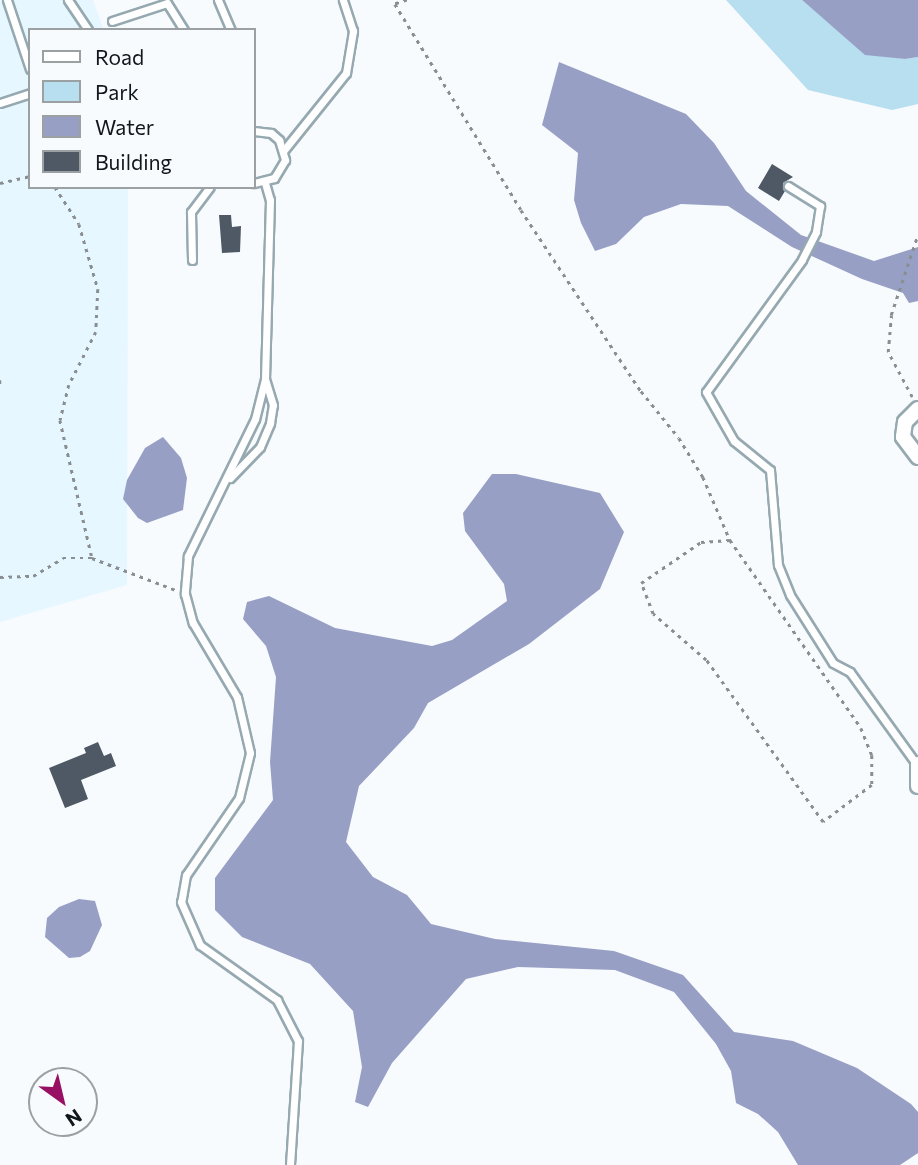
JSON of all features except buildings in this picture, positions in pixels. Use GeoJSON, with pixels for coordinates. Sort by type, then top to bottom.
{"type":"FeatureCollection","features":[{"type":"Feature","properties":{"kind":"street"},"geometry":{"type":"LineString","coordinates":[[915,404],[905,422],[902,437],[918,457]]}},
{"type":"Feature","properties":{"kind":"street"},"geometry":{"type":"LineString","coordinates":[[917,765],[918,786]]}},
{"type":"Feature","properties":{"kind":"lane"},"geometry":{"type":"LineString","coordinates":[[8,0],[28,63]]}},
{"type":"Feature","properties":{"kind":"lane"},"geometry":{"type":"LineString","coordinates":[[68,0],[87,28]]}},
{"type":"Feature","properties":{"kind":"lane"},"geometry":{"type":"LineString","coordinates":[[218,0],[230,28]]}},
{"type":"Feature","properties":{"kind":"lane"},"geometry":{"type":"LineString","coordinates":[[256,183],[265,183],[281,170],[284,150],[346,73],[353,31],[343,0]]}},
{"type":"Feature","properties":{"kind":"lane"},"geometry":{"type":"LineString","coordinates":[[113,21],[167,2],[183,28]]}},
{"type":"Feature","properties":{"kind":"lane"},"geometry":{"type":"LineString","coordinates":[[0,103],[28,94]]}},
{"type":"Feature","properties":{"kind":"lane"},"geometry":{"type":"LineString","coordinates":[[256,131],[271,133],[284,150]]}},
{"type":"Feature","properties":{"kind":"lane"},"geometry":{"type":"LineString","coordinates":[[265,183],[270,200],[265,379],[255,419],[188,556],[185,594],[193,623],[237,698],[250,753],[239,798],[186,875],[181,902],[200,945],[277,1000],[298,1041],[290,1165]]}},
{"type":"Feature","properties":{"kind":"lane"},"geometry":{"type":"LineString","coordinates":[[788,186],[820,206],[816,232],[802,260],[706,392],[734,441],[770,470],[778,565],[790,595],[833,663],[850,673],[917,765]]}},
{"type":"Feature","properties":{"kind":"lane"},"geometry":{"type":"LineString","coordinates":[[192,260],[191,212],[208,189]]}},
{"type":"Feature","properties":{"kind":"lane"},"geometry":{"type":"LineString","coordinates":[[225,484],[260,447],[270,423],[273,405],[265,379]]}},
{"type":"Feature","properties":{"kind":"path"},"geometry":{"type":"LineString","coordinates":[[407,0],[396,4],[521,210],[641,391],[680,438],[703,477],[730,540],[861,728],[872,755],[872,785],[823,822],[706,660],[653,614],[641,583],[701,542],[730,540]]}},
{"type":"Feature","properties":{"kind":"path"},"geometry":{"type":"LineString","coordinates":[[0,183],[28,176]]}},
{"type":"Feature","properties":{"kind":"path"},"geometry":{"type":"LineString","coordinates":[[56,189],[79,224],[98,289],[96,332],[69,385],[60,420],[92,558]]}},
{"type":"Feature","properties":{"kind":"path"},"geometry":{"type":"LineString","coordinates":[[915,404],[888,352],[891,315],[918,234]]}},
{"type":"Feature","properties":{"kind":"path"},"geometry":{"type":"LineString","coordinates":[[0,380],[0,385]]}},
{"type":"Feature","properties":{"kind":"path"},"geometry":{"type":"LineString","coordinates":[[0,578],[33,576],[63,558],[92,558],[185,594]]}},
{"type":"Feature","properties":{"kind":"shaded area"},"geometry":{"type":"Polygon","coordinates":[[[0,0],[93,0],[103,28],[28,28],[28,189],[128,189],[127,585],[0,622],[0,0]]]}},
{"type":"Feature","properties":{"kind":"green space"},"geometry":{"type":"Polygon","coordinates":[[[726,0],[802,0],[865,54],[905,59],[918,57],[918,104],[892,110],[808,90],[726,0]]]}},
{"type":"Feature","properties":{"kind":"water"},"geometry":{"type":"Polygon","coordinates":[[[802,0],[918,0],[918,57],[905,59],[865,55],[802,0]]]}},
{"type":"Feature","properties":{"kind":"water"},"geometry":{"type":"Polygon","coordinates":[[[559,62],[686,114],[714,143],[746,191],[801,235],[874,261],[918,247],[918,301],[909,303],[903,293],[862,279],[792,247],[728,206],[681,204],[644,217],[616,244],[595,251],[581,223],[574,200],[578,153],[542,125],[559,62]]]}},
{"type":"Feature","properties":{"kind":"water"},"geometry":{"type":"Polygon","coordinates":[[[163,437],[181,458],[187,478],[183,510],[147,523],[138,518],[123,499],[127,480],[145,448],[163,437]]]}},
{"type":"Feature","properties":{"kind":"water"},"geometry":{"type":"Polygon","coordinates":[[[492,474],[516,474],[600,493],[624,532],[600,589],[529,644],[428,703],[414,728],[359,786],[346,842],[373,877],[407,895],[431,924],[495,939],[614,951],[683,975],[734,1032],[793,1041],[857,1068],[911,1104],[918,1112],[918,1153],[900,1165],[798,1165],[778,1132],[758,1114],[736,1103],[731,1071],[716,1044],[674,992],[615,970],[518,967],[466,979],[392,1063],[368,1107],[355,1102],[362,1067],[353,1011],[310,964],[242,937],[215,910],[215,878],[273,800],[270,762],[276,677],[266,646],[243,619],[247,602],[269,596],[335,628],[432,646],[452,640],[507,601],[504,584],[465,531],[463,513],[492,474]]]}},
{"type":"Feature","properties":{"kind":"water"},"geometry":{"type":"Polygon","coordinates":[[[79,899],[95,901],[102,925],[90,951],[80,957],[69,958],[45,937],[47,918],[59,907],[79,899]]]}}]}
